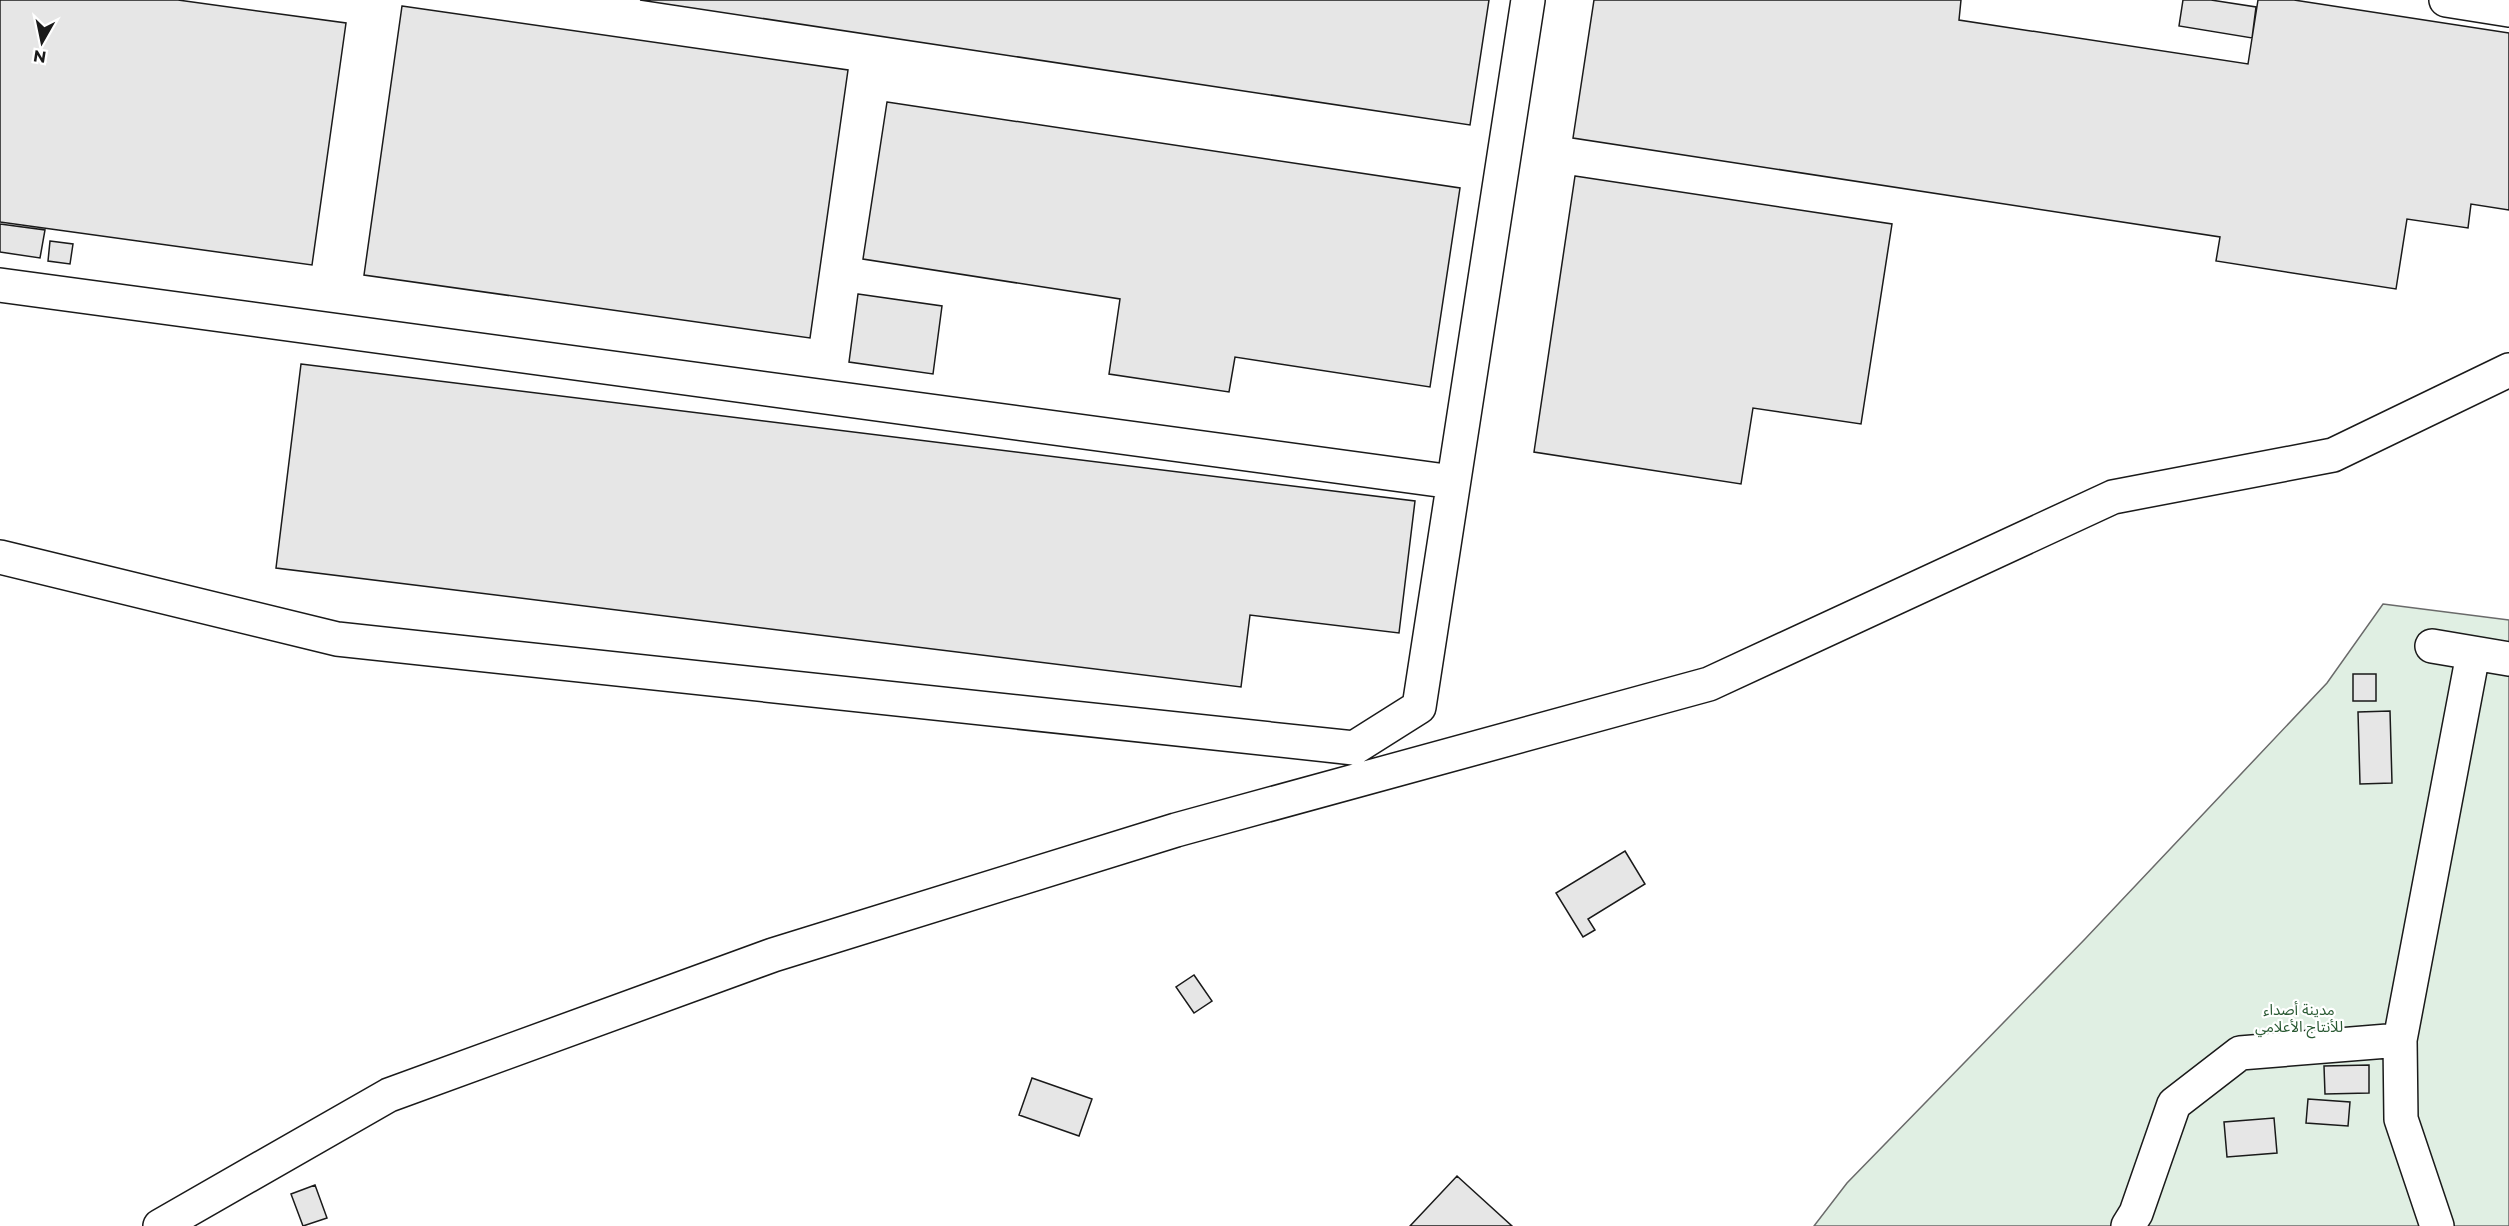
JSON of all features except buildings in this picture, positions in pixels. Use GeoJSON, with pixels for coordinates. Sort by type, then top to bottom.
{"type":"FeatureCollection","features":[{"type":"Feature","properties":{"kind":"street"},"geometry":{"type":"LineString","coordinates":[[0,557],[337,639],[1354,748],[1419,707],[1528,0]]}},
{"type":"Feature","properties":{"kind":"street"},"geometry":{"type":"LineString","coordinates":[[2446,0],[2509,10]]}},
{"type":"Feature","properties":{"kind":"street"},"geometry":{"type":"LineString","coordinates":[[0,285],[1453,482]]}},
{"type":"Feature","properties":{"kind":"street"},"geometry":{"type":"LineString","coordinates":[[160,1226],[389,1095],[773,955],[1153,837],[1709,684],[2113,497],[2333,455],[2509,370]]}},
{"type":"Feature","properties":{"kind":"street"},"geometry":{"type":"LineString","coordinates":[[2432,646],[2509,659]]}},
{"type":"Feature","properties":{"kind":"street"},"geometry":{"type":"LineString","coordinates":[[2437,1226],[2401,1119],[2400,1040],[2473,654]]}},
{"type":"Feature","properties":{"kind":"street"},"geometry":{"type":"LineString","coordinates":[[2128,1226],[2136,1214],[2174,1104],[2240,1053],[2400,1040]]}},
{"type":"Feature","properties":{"kind":"green space","name":"مدينة أصداء للأنتاج الأعلامي"},"geometry":{"type":"Polygon","coordinates":[[[2383,604],[2509,620],[2509,1226],[1814,1226],[1847,1183],[2085,939],[2327,683],[2383,604]]]}}]}
